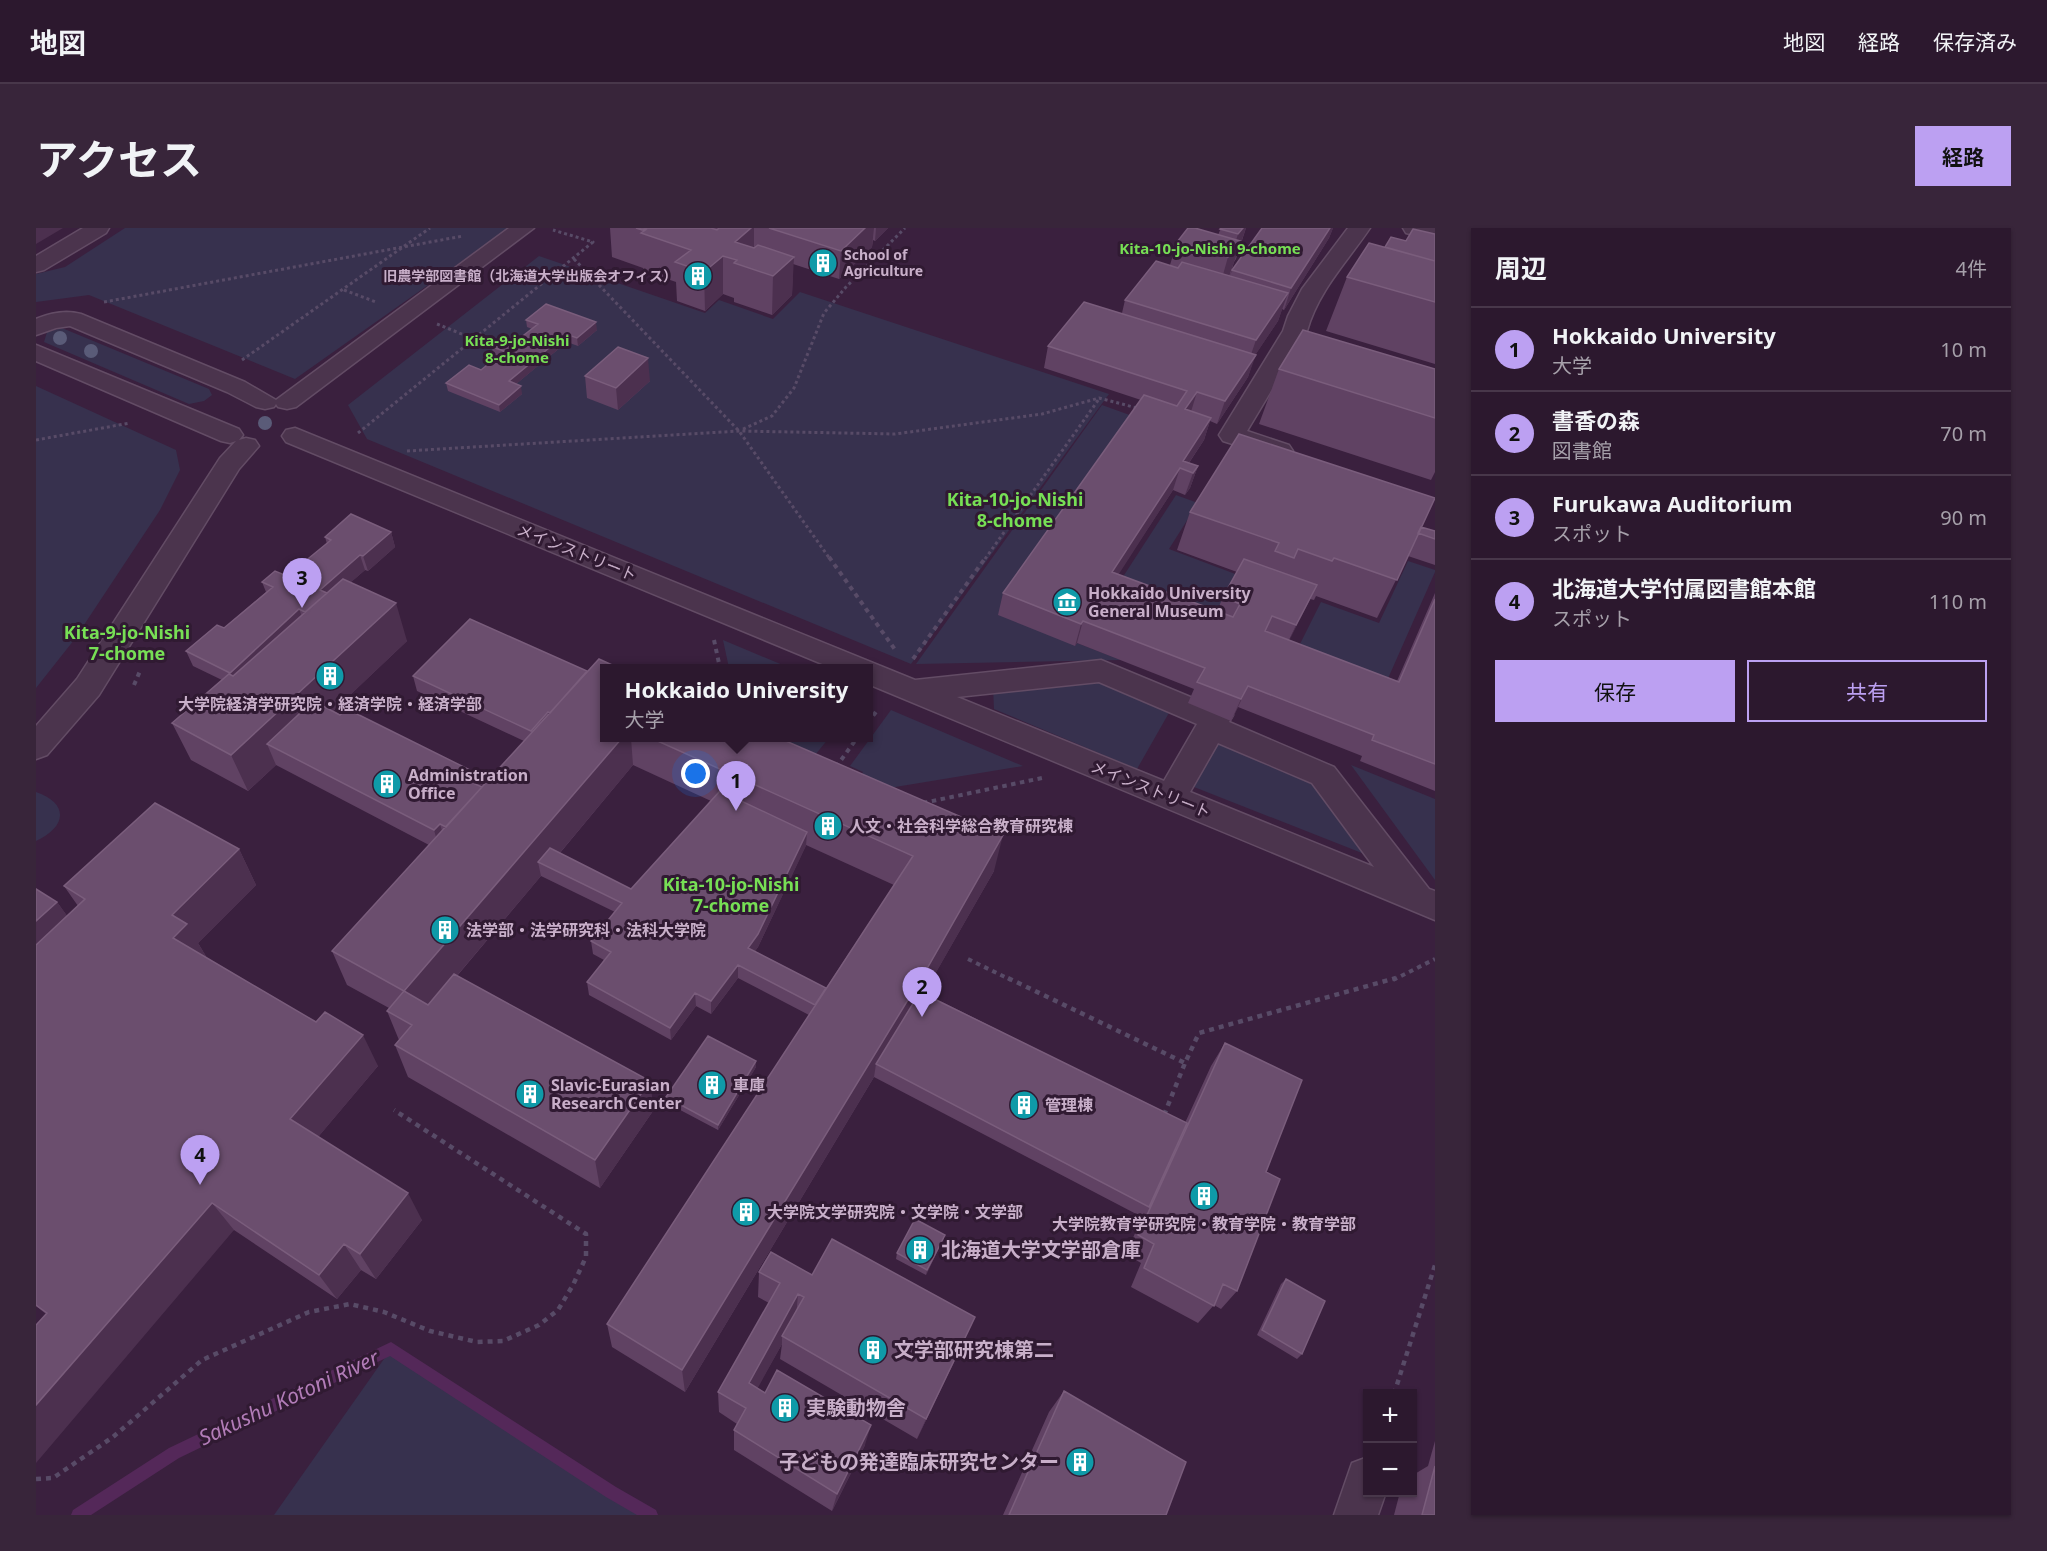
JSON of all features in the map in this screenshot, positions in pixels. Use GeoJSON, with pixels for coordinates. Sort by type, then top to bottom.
{"type":"FeatureCollection","features":[{"type":"Feature","properties":{"kind":"street"},"geometry":{"type":"LineString","coordinates":[[36,265],[98,228]]}},
{"type":"Feature","properties":{"kind":"street"},"geometry":{"type":"LineString","coordinates":[[263,442],[229,429],[235,415],[253,405],[276,402],[523,228]]}},
{"type":"Feature","properties":{"kind":"street"},"geometry":{"type":"LineString","coordinates":[[1299,458],[1232,435],[1295,331],[1298,315],[1328,268],[1347,247],[1359,228]]}},
{"type":"Feature","properties":{"kind":"street"},"geometry":{"type":"LineString","coordinates":[[1414,228],[1435,234]]}},
{"type":"Feature","properties":{"kind":"street"},"geometry":{"type":"LineString","coordinates":[[36,747],[88,687],[229,464],[263,442],[302,430],[305,416],[302,410],[236,387],[73,319],[41,321]]}},
{"type":"Feature","properties":{"kind":"street","name":"メインストリート"},"geometry":{"type":"LineString","coordinates":[[36,352],[263,442],[846,664]]}},
{"type":"Feature","properties":{"kind":"street"},"geometry":{"type":"LineString","coordinates":[[901,686],[1101,671],[1214,720],[1323,775],[1426,902]]}},
{"type":"Feature","properties":{"kind":"street","name":"メインストリート"},"geometry":{"type":"LineString","coordinates":[[873,674],[1426,902]]}},
{"type":"Feature","properties":{"kind":"street"},"geometry":{"type":"LineString","coordinates":[[1171,797],[1214,720]]}},
{"type":"Feature","properties":{"kind":"street"},"geometry":{"type":"LineString","coordinates":[[1356,1515],[1363,1494]]}},
{"type":"Feature","properties":{"kind":"path"},"geometry":{"type":"LineString","coordinates":[[235,366],[430,228]]}},
{"type":"Feature","properties":{"kind":"path"},"geometry":{"type":"LineString","coordinates":[[351,439],[592,242],[545,228]]}},
{"type":"Feature","properties":{"kind":"path"},"geometry":{"type":"LineString","coordinates":[[739,430],[772,416],[794,388],[824,313],[846,287],[905,228]]}},
{"type":"Feature","properties":{"kind":"path"},"geometry":{"type":"LineString","coordinates":[[98,303],[470,235]]}},
{"type":"Feature","properties":{"kind":"path"},"geometry":{"type":"LineString","coordinates":[[574,259],[739,430],[900,657]]}},
{"type":"Feature","properties":{"kind":"path"},"geometry":{"type":"LineString","coordinates":[[873,717],[901,686],[1099,398]]}},
{"type":"Feature","properties":{"kind":"path"},"geometry":{"type":"LineString","coordinates":[[406,451],[739,430],[895,434],[1042,414],[1099,398],[1143,408]]}},
{"type":"Feature","properties":{"kind":"path"},"geometry":{"type":"LineString","coordinates":[[36,440],[132,423]]}},
{"type":"Feature","properties":{"kind":"path"},"geometry":{"type":"LineString","coordinates":[[712,630],[719,664]]}},
{"type":"Feature","properties":{"kind":"path"},"geometry":{"type":"LineString","coordinates":[[832,771],[854,742]]}},
{"type":"Feature","properties":{"kind":"path"},"geometry":{"type":"LineString","coordinates":[[912,805],[1049,776]]}},
{"type":"Feature","properties":{"kind":"path"},"geometry":{"type":"LineString","coordinates":[[968,959],[1185,1063]]}},
{"type":"Feature","properties":{"kind":"path"},"geometry":{"type":"LineString","coordinates":[[1160,1125],[1199,1033],[1392,980],[1435,959]]}},
{"type":"Feature","properties":{"kind":"path"},"geometry":{"type":"LineString","coordinates":[[36,1479],[53,1479],[104,1443],[202,1360],[309,1312],[350,1304],[384,1312],[430,1331],[477,1342],[502,1341],[539,1325],[558,1310],[586,1257],[586,1234],[394,1110]]}},
{"type":"Feature","properties":{"kind":"path"},"geometry":{"type":"LineString","coordinates":[[1396,1389],[1435,1265]]}},
{"type":"Feature","properties":{"kind":"shaded area"},"geometry":{"type":"Polygon","coordinates":[[[125,228],[509,228],[295,379],[89,295],[36,302],[36,274],[65,267],[125,228]]]}},
{"type":"Feature","properties":{"kind":"shaded area"},"geometry":{"type":"Polygon","coordinates":[[[539,256],[705,313],[719,300],[773,319],[800,292],[1109,394],[911,664],[367,439],[348,405],[539,256]]]}},
{"type":"Feature","properties":{"kind":"shaded area"},"geometry":{"type":"Polygon","coordinates":[[[62,328],[209,389],[212,395],[204,401],[189,404],[44,342],[47,332],[62,328]]]}},
{"type":"Feature","properties":{"kind":"shaded area"},"geometry":{"type":"Polygon","coordinates":[[[36,386],[176,450],[180,470],[160,510],[74,640],[36,688],[36,386]]]}},
{"type":"Feature","properties":{"kind":"shaded area"},"geometry":{"type":"Polygon","coordinates":[[[1102,405],[1138,418],[1077,643],[1121,660],[916,664],[1102,405]]]}},
{"type":"Feature","properties":{"kind":"shaded area"},"geometry":{"type":"Polygon","coordinates":[[[1176,495],[1198,503],[1169,549],[1238,575],[1211,622],[1117,586],[1176,495]]]}},
{"type":"Feature","properties":{"kind":"shaded area"},"geometry":{"type":"Polygon","coordinates":[[[1408,561],[1435,570],[1435,572],[1386,683],[1297,650],[1321,602],[1379,623],[1408,561]]]}},
{"type":"Feature","properties":{"kind":"shaded area"},"geometry":{"type":"Polygon","coordinates":[[[723,640],[780,664],[728,664],[723,640]]]}},
{"type":"Feature","properties":{"kind":"shaded area"},"geometry":{"type":"Polygon","coordinates":[[[1102,675],[1174,704],[1137,769],[994,709],[993,687],[1102,675]]]}},
{"type":"Feature","properties":{"kind":"shaded area"},"geometry":{"type":"Polygon","coordinates":[[[891,710],[1023,766],[883,789],[859,779],[863,772],[850,766],[868,742],[873,742],[873,735],[891,710]]]}},
{"type":"Feature","properties":{"kind":"shaded area"},"geometry":{"type":"Polygon","coordinates":[[[1216,737],[1315,779],[1372,857],[1189,785],[1216,737]]]}},
{"type":"Feature","properties":{"kind":"shaded area"},"geometry":{"type":"Polygon","coordinates":[[[781,742],[826,742],[815,755],[781,742]]]}},
{"type":"Feature","properties":{"kind":"shaded area"},"geometry":{"type":"Polygon","coordinates":[[[1351,765],[1435,799],[1435,880],[1351,765]]]}},
{"type":"Feature","properties":{"kind":"shaded area"},"geometry":{"type":"Polygon","coordinates":[[[36,792],[55,803],[60,816],[53,829],[36,841],[36,792]]]}},
{"type":"Feature","properties":{"kind":"shaded area"},"geometry":{"type":"Polygon","coordinates":[[[391,1349],[654,1515],[274,1515],[391,1349]]]}},
{"type":"Feature","properties":{"kind":"building"},"geometry":{"type":"Polygon","coordinates":[[[636,228],[711,228],[717,230],[719,228],[751,228],[735,242],[754,248],[758,245],[794,257],[773,276],[734,263],[737,260],[723,256],[704,272],[675,262],[691,250],[641,233],[647,229],[636,228]]]}},
{"type":"Feature","properties":{"kind":"building"},"geometry":{"type":"Polygon","coordinates":[[[769,228],[865,228],[841,251],[769,228]]]}},
{"type":"Feature","properties":{"kind":"building"},"geometry":{"type":"Polygon","coordinates":[[[1188,228],[1240,241],[1228,257],[1177,242],[1188,228]]]}},
{"type":"Feature","properties":{"kind":"building"},"geometry":{"type":"Polygon","coordinates":[[[1221,228],[1243,228],[1238,234],[1221,228]]]}},
{"type":"Feature","properties":{"kind":"building"},"geometry":{"type":"Polygon","coordinates":[[[1262,228],[1330,228],[1291,288],[1232,270],[1262,228]]]}},
{"type":"Feature","properties":{"kind":"building"},"geometry":{"type":"Polygon","coordinates":[[[1413,229],[1435,234],[1435,261],[1385,247],[1391,237],[1406,241],[1413,229]]]}},
{"type":"Feature","properties":{"kind":"building"},"geometry":{"type":"Polygon","coordinates":[[[1369,243],[1435,261],[1435,302],[1347,277],[1369,243]]]}},
{"type":"Feature","properties":{"kind":"building"},"geometry":{"type":"Polygon","coordinates":[[[1156,261],[1178,268],[1182,262],[1288,293],[1256,340],[1125,300],[1156,261]]]}},
{"type":"Feature","properties":{"kind":"building","name":"Hokkaido University General Museum"},"geometry":{"type":"Polygon","coordinates":[[[1084,302],[1256,355],[1225,401],[1197,392],[1185,409],[1211,418],[1183,461],[1198,466],[1193,473],[1180,468],[1112,572],[1233,617],[1240,604],[1223,597],[1244,559],[1317,585],[1296,625],[1272,616],[1265,631],[1399,682],[1435,599],[1435,764],[1372,740],[1374,735],[1248,686],[1241,699],[1197,682],[1205,668],[1083,621],[1081,624],[1003,593],[1144,395],[1177,406],[1187,391],[1048,346],[1084,302]]]}},
{"type":"Feature","properties":{"kind":"building"},"geometry":{"type":"Polygon","coordinates":[[[546,304],[596,322],[577,338],[566,334],[509,381],[521,386],[499,405],[446,383],[469,365],[481,370],[504,351],[492,347],[504,338],[515,342],[538,324],[526,320],[546,304]]]}},
{"type":"Feature","properties":{"kind":"building"},"geometry":{"type":"Polygon","coordinates":[[[1303,330],[1435,369],[1435,418],[1279,369],[1303,330]]]}},
{"type":"Feature","properties":{"kind":"building"},"geometry":{"type":"Polygon","coordinates":[[[618,347],[648,358],[616,388],[585,376],[618,347]]]}},
{"type":"Feature","properties":{"kind":"building"},"geometry":{"type":"Polygon","coordinates":[[[1239,434],[1435,498],[1397,580],[1334,558],[1332,561],[1298,549],[1294,558],[1275,551],[1279,543],[1190,512],[1239,434]]]}},
{"type":"Feature","properties":{"kind":"building"},"geometry":{"type":"Polygon","coordinates":[[[351,514],[391,532],[320,590],[327,593],[305,612],[299,609],[230,673],[186,651],[217,625],[224,628],[273,587],[262,582],[275,571],[287,576],[331,540],[325,537],[351,514]]]}},
{"type":"Feature","properties":{"kind":"building"},"geometry":{"type":"Polygon","coordinates":[[[1421,527],[1435,531],[1435,539],[1418,533],[1421,527]]]}},
{"type":"Feature","properties":{"kind":"building"},"geometry":{"type":"Polygon","coordinates":[[[343,579],[396,603],[231,755],[172,723],[229,674],[233,676],[343,579]]]}},
{"type":"Feature","properties":{"kind":"building"},"geometry":{"type":"Polygon","coordinates":[[[470,619],[587,671],[531,731],[413,676],[470,619]]]}},
{"type":"Feature","properties":{"kind":"building"},"geometry":{"type":"Polygon","coordinates":[[[599,659],[610,664],[600,664],[600,742],[619,742],[404,991],[332,951],[599,659]]]}},
{"type":"Feature","properties":{"kind":"building","name":"Administration Office"},"geometry":{"type":"Polygon","coordinates":[[[313,701],[340,715],[347,709],[482,776],[475,784],[482,787],[446,827],[440,824],[434,830],[267,744],[313,701]]]}},
{"type":"Feature","properties":{"kind":"building"},"geometry":{"type":"Polygon","coordinates":[[[660,742],[788,742],[1003,835],[925,972],[682,1370],[607,1324],[913,856],[660,742]]]}},
{"type":"Feature","properties":{"kind":"building"},"geometry":{"type":"Polygon","coordinates":[[[720,791],[807,832],[758,934],[748,948],[826,988],[815,1005],[738,965],[711,1001],[695,993],[670,1028],[587,982],[611,952],[591,941],[622,903],[538,862],[550,848],[631,889],[720,791]]]}},
{"type":"Feature","properties":{"kind":"building"},"geometry":{"type":"Polygon","coordinates":[[[155,803],[239,849],[172,915],[187,924],[173,938],[316,1022],[325,1012],[363,1035],[290,1119],[408,1193],[360,1254],[344,1244],[319,1275],[212,1203],[36,1405],[36,1325],[47,1313],[36,1305],[36,945],[85,899],[64,886],[155,803]]]}},
{"type":"Feature","properties":{"kind":"building"},"geometry":{"type":"Polygon","coordinates":[[[36,889],[57,902],[36,921],[36,889]]]}},
{"type":"Feature","properties":{"kind":"building","name":"Slavic-Eurasian Research Center"},"geometry":{"type":"Polygon","coordinates":[[[454,974],[650,1081],[595,1160],[395,1045],[412,1025],[387,1011],[404,991],[428,1005],[454,974]]]}},
{"type":"Feature","properties":{"kind":"building","name":"管理棟"},"geometry":{"type":"Polygon","coordinates":[[[920,992],[1187,1123],[1149,1207],[876,1064],[920,992]]]}},
{"type":"Feature","properties":{"kind":"building","name":"車庫"},"geometry":{"type":"Polygon","coordinates":[[[708,1036],[756,1061],[718,1125],[666,1097],[708,1036]]]}},
{"type":"Feature","properties":{"kind":"building","name":"大学院教育学研究院・教育学院・教育学部"},"geometry":{"type":"Polygon","coordinates":[[[1225,1043],[1302,1080],[1266,1172],[1280,1179],[1237,1291],[1223,1284],[1214,1306],[1144,1268],[1154,1244],[1138,1235],[1225,1043]]]}},
{"type":"Feature","properties":{"kind":"building","name":"北海道大学文学部倉庫"},"geometry":{"type":"Polygon","coordinates":[[[915,1219],[945,1235],[927,1270],[897,1253],[915,1219]]]}},
{"type":"Feature","properties":{"kind":"building"},"geometry":{"type":"Polygon","coordinates":[[[832,1239],[975,1317],[926,1419],[782,1336],[804,1297],[798,1294],[749,1383],[765,1393],[777,1370],[871,1425],[837,1494],[734,1430],[746,1408],[718,1392],[780,1283],[759,1272],[771,1252],[812,1275],[832,1239]]]}},
{"type":"Feature","properties":{"kind":"building"},"geometry":{"type":"Polygon","coordinates":[[[1286,1279],[1325,1301],[1302,1354],[1262,1330],[1286,1279]]]}},
{"type":"Feature","properties":{"kind":"building","name":"子どもの発達臨床研究センター"},"geometry":{"type":"Polygon","coordinates":[[[1064,1391],[1186,1462],[1166,1515],[1009,1515],[1064,1391]]]}},
{"type":"Feature","properties":{"kind":"building"},"geometry":{"type":"Polygon","coordinates":[[[1435,1466],[1435,1515],[1422,1515],[1435,1466]]]}},
{"type":"Feature","properties":{"kind":"waterway","name":"Sakushu Kotoni River"},"geometry":{"type":"LineString","coordinates":[[78,1515],[174,1453],[391,1349],[611,1492],[651,1515]]}},
{"type":"Feature","properties":{"kind":"place","name":"School of Agriculture"},"geometry":{"type":"Point","coordinates":[823,263]}},
{"type":"Feature","properties":{"kind":"place","name":"旧農学部図書館（北海道大学出版会オフィス）"},"geometry":{"type":"Point","coordinates":[698,276]}},
{"type":"Feature","properties":{"kind":"place","name":"Hokkaido University General Museum"},"geometry":{"type":"Point","coordinates":[1067,602]}},
{"type":"Feature","properties":{"kind":"place","name":"Furukawa Auditorium"},"geometry":{"type":"Point","coordinates":[302,608]}},
{"type":"Feature","properties":{"kind":"place","name":"大学院経済学研究院・経済学院・経済学部"},"geometry":{"type":"Point","coordinates":[330,676]}},
{"type":"Feature","properties":{"kind":"place","name":"Administration Office"},"geometry":{"type":"Point","coordinates":[387,784]}},
{"type":"Feature","properties":{"kind":"place","name":"Hokkaido University"},"geometry":{"type":"Point","coordinates":[736,811]}},
{"type":"Feature","properties":{"kind":"place","name":"人文・社会科学総合教育研究棟"},"geometry":{"type":"Point","coordinates":[828,826]}},
{"type":"Feature","properties":{"kind":"place","name":"法学部・法学研究科・法科大学院"},"geometry":{"type":"Point","coordinates":[445,930]}},
{"type":"Feature","properties":{"kind":"place","name":"書香の森"},"geometry":{"type":"Point","coordinates":[922,1017]}},
{"type":"Feature","properties":{"kind":"place","name":"車庫"},"geometry":{"type":"Point","coordinates":[712,1085]}},
{"type":"Feature","properties":{"kind":"place","name":"Slavic-Eurasian Research Center"},"geometry":{"type":"Point","coordinates":[530,1094]}},
{"type":"Feature","properties":{"kind":"place","name":"管理棟"},"geometry":{"type":"Point","coordinates":[1024,1105]}},
{"type":"Feature","properties":{"kind":"place","name":"北海道大学付属図書館本館"},"geometry":{"type":"Point","coordinates":[200,1185]}},
{"type":"Feature","properties":{"kind":"place","name":"大学院教育学研究院・教育学院・教育学部"},"geometry":{"type":"Point","coordinates":[1204,1196]}},
{"type":"Feature","properties":{"kind":"place","name":"大学院文学研究院・文学院・文学部"},"geometry":{"type":"Point","coordinates":[746,1212]}},
{"type":"Feature","properties":{"kind":"place","name":"北海道大学文学部倉庫"},"geometry":{"type":"Point","coordinates":[920,1250]}},
{"type":"Feature","properties":{"kind":"place","name":"文学部研究棟第二"},"geometry":{"type":"Point","coordinates":[873,1350]}},
{"type":"Feature","properties":{"kind":"place","name":"実験動物舎"},"geometry":{"type":"Point","coordinates":[785,1408]}},
{"type":"Feature","properties":{"kind":"place","name":"子どもの発達臨床研究センター"},"geometry":{"type":"Point","coordinates":[1080,1462]}},
{"type":"Feature","properties":{"kind":"district","name":"Kita-10-jo-Nishi 9-chome"},"geometry":{"type":"Point","coordinates":[1210,249]}},
{"type":"Feature","properties":{"kind":"district","name":"Kita-9-jo-Nishi 8-chome"},"geometry":{"type":"Point","coordinates":[517,350]}},
{"type":"Feature","properties":{"kind":"district","name":"Kita-10-jo-Nishi 8-chome"},"geometry":{"type":"Point","coordinates":[1015,510]}},
{"type":"Feature","properties":{"kind":"district","name":"Kita-9-jo-Nishi 7-chome"},"geometry":{"type":"Point","coordinates":[127,643]}},
{"type":"Feature","properties":{"kind":"district","name":"Kita-10-jo-Nishi 7-chome"},"geometry":{"type":"Point","coordinates":[731,895]}}]}
